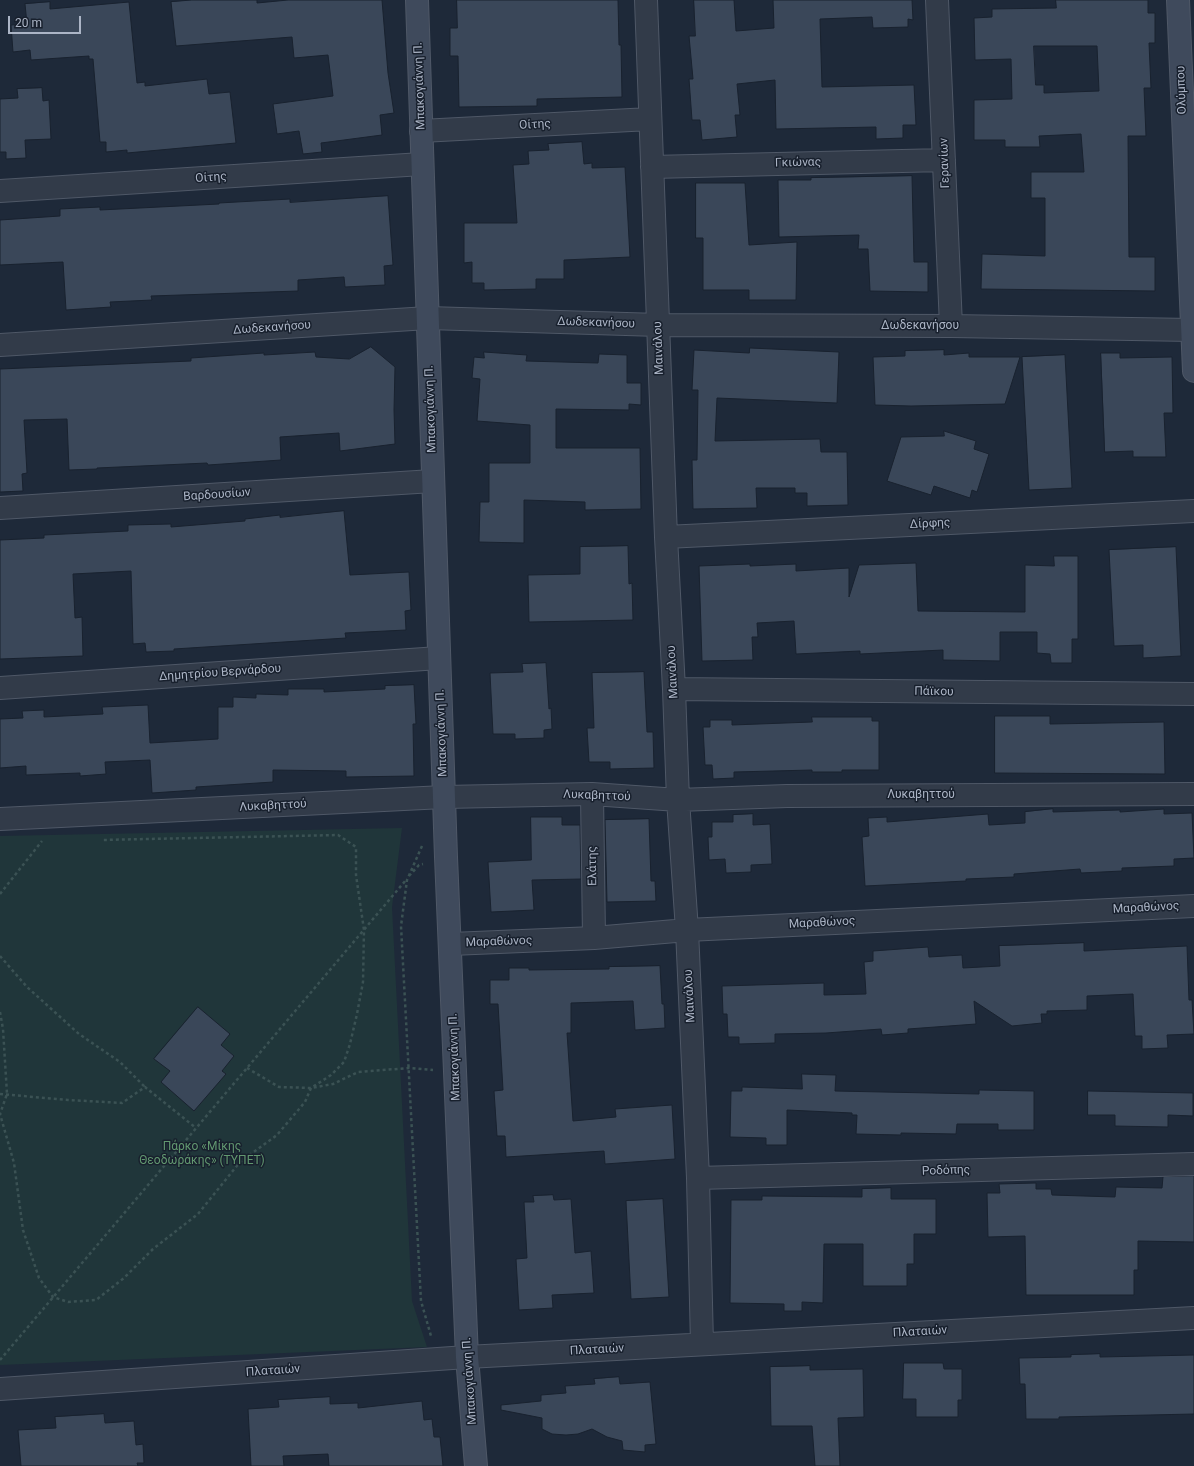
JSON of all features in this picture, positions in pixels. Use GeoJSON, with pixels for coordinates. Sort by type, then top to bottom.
{"type":"FeatureCollection","features":[{"type":"Feature","properties":{"kind":"street","name":"Μπακογιάννη Π."},"geometry":{"type":"LineString","coordinates":[[417,0],[446,857],[451,944],[467,1358],[476,1466]]}},
{"type":"Feature","properties":{"kind":"street","name":"Μαινάλου"},"geometry":{"type":"LineString","coordinates":[[646,0],[666,537],[678,800],[687,930],[698,1178],[702,1344]]}},
{"type":"Feature","properties":{"kind":"street","name":"Γερανίων"},"geometry":{"type":"LineString","coordinates":[[937,0],[951,326]]}},
{"type":"Feature","properties":{"kind":"street","name":"Ολύμπου"},"geometry":{"type":"LineString","coordinates":[[1178,0],[1191,248],[1194,371]]}},
{"type":"Feature","properties":{"kind":"street","name":"Οίτης"},"geometry":{"type":"LineString","coordinates":[[421,132],[650,119]]}},
{"type":"Feature","properties":{"kind":"street","name":"Γκιώνας"},"geometry":{"type":"LineString","coordinates":[[652,167],[944,160]]}},
{"type":"Feature","properties":{"kind":"street","name":"Οίτης"},"geometry":{"type":"LineString","coordinates":[[0,191],[422,164]]}},
{"type":"Feature","properties":{"kind":"street","name":"Δωδεκανήσου"},"geometry":{"type":"LineString","coordinates":[[0,345],[428,318],[659,325],[951,326],[1192,330]]}},
{"type":"Feature","properties":{"kind":"street","name":"Βαρδουσίων"},"geometry":{"type":"LineString","coordinates":[[0,508],[433,481]]}},
{"type":"Feature","properties":{"kind":"street","name":"Δίρφης"},"geometry":{"type":"LineString","coordinates":[[666,537],[1194,511]]}},
{"type":"Feature","properties":{"kind":"street","name":"Δημητρίου Βερνάρδου"},"geometry":{"type":"LineString","coordinates":[[0,688],[439,658]]}},
{"type":"Feature","properties":{"kind":"street","name":"Πάϊκου"},"geometry":{"type":"LineString","coordinates":[[674,689],[1194,694]]}},
{"type":"Feature","properties":{"kind":"street","name":"Λυκαβηττού"},"geometry":{"type":"LineString","coordinates":[[0,819],[444,797],[592,794],[678,800],[787,796],[1194,794]]}},
{"type":"Feature","properties":{"kind":"street","name":"Ελάτης"},"geometry":{"type":"LineString","coordinates":[[592,794],[594,938]]}},
{"type":"Feature","properties":{"kind":"street","name":"Μαραθώνος"},"geometry":{"type":"LineString","coordinates":[[451,944],[594,938],[687,930],[1194,906]]}},
{"type":"Feature","properties":{"kind":"street","name":"Ροδόπης"},"geometry":{"type":"LineString","coordinates":[[698,1178],[1194,1164]]}},
{"type":"Feature","properties":{"kind":"street","name":"Πλαταιών"},"geometry":{"type":"LineString","coordinates":[[0,1390],[467,1358],[1194,1318]]}},
{"type":"Feature","properties":{"kind":"path"},"geometry":{"type":"LineString","coordinates":[[0,1012],[3,1029],[7,1094],[0,1114],[14,1163],[22,1230],[39,1278],[53,1297],[68,1302],[96,1300],[124,1278],[153,1249],[198,1214],[240,1162],[277,1135],[305,1102],[311,1088],[331,1075],[344,1062],[358,1014],[363,982],[364,930],[356,875],[356,847],[338,835],[97,840]]}},
{"type":"Feature","properties":{"kind":"path"},"geometry":{"type":"LineString","coordinates":[[0,894],[42,841]]}},
{"type":"Feature","properties":{"kind":"path"},"geometry":{"type":"LineString","coordinates":[[0,1360],[419,865],[446,857]]}},
{"type":"Feature","properties":{"kind":"path"},"geometry":{"type":"LineString","coordinates":[[0,956],[26,987],[79,1034],[120,1062],[145,1087],[196,1128]]}},
{"type":"Feature","properties":{"kind":"path"},"geometry":{"type":"LineString","coordinates":[[247,1068],[279,1087],[311,1088],[334,1084],[358,1072],[409,1068],[455,1071]]}},
{"type":"Feature","properties":{"kind":"path"},"geometry":{"type":"LineString","coordinates":[[0,1094],[122,1103],[145,1087]]}},
{"type":"Feature","properties":{"kind":"green space","name":"Πάρκο «Μίκης Θεοδωράκης» (ΤΥΠΕΤ)"},"geometry":{"type":"Polygon","coordinates":[[[402,828],[392,907],[412,1301],[427,1347],[0,1365],[0,836],[402,828]]]}},
{"type":"Feature","properties":{"kind":"building"},"geometry":{"type":"Polygon","coordinates":[[[192,0],[257,0],[257,3],[288,0],[382,0],[388,73],[394,113],[380,115],[382,135],[321,143],[322,152],[303,154],[299,131],[277,134],[273,104],[333,96],[328,55],[294,58],[292,37],[176,46],[171,2],[192,0]]]}},
{"type":"Feature","properties":{"kind":"building"},"geometry":{"type":"Polygon","coordinates":[[[457,0],[618,0],[622,97],[537,99],[537,106],[459,107],[458,56],[450,56],[450,28],[457,28],[457,0]]]}},
{"type":"Feature","properties":{"kind":"building"},"geometry":{"type":"Polygon","coordinates":[[[694,0],[734,0],[736,31],[774,28],[773,0],[912,0],[913,20],[908,19],[908,27],[873,28],[872,17],[820,19],[822,87],[914,85],[916,125],[903,125],[903,138],[876,139],[876,127],[776,129],[775,80],[737,84],[740,115],[735,115],[737,137],[702,140],[700,120],[692,120],[689,79],[693,79],[689,36],[695,36],[694,0]]]}},
{"type":"Feature","properties":{"kind":"building"},"geometry":{"type":"Polygon","coordinates":[[[1056,0],[1148,0],[1148,13],[1155,13],[1155,43],[1149,43],[1151,88],[1144,88],[1146,136],[1128,136],[1129,257],[1155,257],[1155,291],[981,289],[982,254],[1045,256],[1045,198],[1031,198],[1031,172],[1084,172],[1081,134],[1039,136],[1040,147],[1005,147],[1005,140],[974,140],[974,100],[1012,99],[1011,59],[975,60],[974,18],[992,17],[992,9],[1056,8],[1056,0]],[[1034,46],[1036,85],[1044,85],[1044,93],[1099,91],[1097,46],[1034,46]]]}},
{"type":"Feature","properties":{"kind":"building"},"geometry":{"type":"Polygon","coordinates":[[[50,2],[50,9],[129,2],[137,83],[145,82],[145,86],[207,79],[209,94],[230,92],[236,143],[127,153],[127,150],[106,152],[106,142],[100,142],[93,59],[89,59],[89,56],[31,60],[30,50],[13,52],[11,25],[27,24],[25,4],[50,2]]]}},
{"type":"Feature","properties":{"kind":"building"},"geometry":{"type":"Polygon","coordinates":[[[42,88],[43,101],[49,100],[51,139],[25,140],[26,158],[6,159],[6,152],[0,152],[0,99],[18,98],[17,89],[42,88]]]}},
{"type":"Feature","properties":{"kind":"building"},"geometry":{"type":"Polygon","coordinates":[[[582,142],[584,164],[592,163],[592,168],[625,167],[630,257],[564,260],[564,279],[536,279],[536,289],[484,290],[484,283],[472,283],[472,262],[464,263],[464,223],[517,223],[513,165],[529,164],[528,151],[549,150],[548,144],[582,142]]]}},
{"type":"Feature","properties":{"kind":"building"},"geometry":{"type":"Polygon","coordinates":[[[912,176],[914,262],[928,262],[928,292],[870,291],[868,249],[858,249],[859,235],[779,237],[778,180],[912,176]]]}},
{"type":"Feature","properties":{"kind":"building"},"geometry":{"type":"Polygon","coordinates":[[[696,183],[745,183],[749,245],[797,242],[796,300],[749,300],[749,290],[703,290],[703,238],[696,238],[696,183]]]}},
{"type":"Feature","properties":{"kind":"building"},"geometry":{"type":"Polygon","coordinates":[[[388,196],[393,265],[384,266],[385,285],[345,287],[344,277],[298,280],[298,291],[151,296],[152,300],[110,302],[111,307],[66,310],[63,262],[0,265],[0,220],[60,216],[60,209],[100,207],[100,210],[290,199],[290,202],[388,196]]]}},
{"type":"Feature","properties":{"kind":"building"},"geometry":{"type":"Polygon","coordinates":[[[371,347],[395,367],[395,444],[340,451],[339,433],[280,437],[281,460],[208,465],[207,463],[69,470],[67,419],[24,420],[27,473],[22,474],[23,491],[0,492],[0,369],[191,361],[191,358],[264,353],[264,355],[315,352],[316,357],[349,359],[371,347]]]}},
{"type":"Feature","properties":{"kind":"building"},"geometry":{"type":"Polygon","coordinates":[[[750,348],[839,352],[837,403],[717,398],[715,441],[820,439],[821,452],[847,452],[848,505],[807,506],[807,493],[795,493],[795,488],[756,488],[757,508],[693,509],[692,460],[697,460],[698,390],[692,390],[694,350],[749,353],[750,348]]]}},
{"type":"Feature","properties":{"kind":"building"},"geometry":{"type":"Polygon","coordinates":[[[944,350],[944,355],[969,353],[969,357],[1020,357],[1005,404],[911,406],[875,405],[873,357],[905,356],[905,351],[944,350]]]}},
{"type":"Feature","properties":{"kind":"building"},"geometry":{"type":"Polygon","coordinates":[[[484,352],[527,355],[526,361],[598,363],[599,354],[627,355],[627,383],[641,383],[641,405],[629,404],[629,410],[556,409],[556,448],[640,448],[641,509],[585,510],[585,502],[524,500],[524,543],[479,542],[480,502],[489,502],[489,463],[530,463],[530,425],[477,421],[480,379],[472,378],[474,357],[484,358],[484,352]]]}},
{"type":"Feature","properties":{"kind":"building"},"geometry":{"type":"Polygon","coordinates":[[[1101,353],[1120,353],[1120,358],[1172,357],[1173,413],[1164,413],[1166,457],[1133,457],[1133,451],[1105,452],[1101,353]]]}},
{"type":"Feature","properties":{"kind":"building"},"geometry":{"type":"Polygon","coordinates":[[[1065,355],[1072,488],[1029,490],[1022,357],[1065,355]]]}},
{"type":"Feature","properties":{"kind":"building"},"geometry":{"type":"Polygon","coordinates":[[[944,431],[976,441],[974,449],[989,454],[977,492],[972,490],[970,498],[934,486],[931,495],[887,481],[901,437],[944,436],[944,431]]]}},
{"type":"Feature","properties":{"kind":"building"},"geometry":{"type":"Polygon","coordinates":[[[344,511],[350,575],[409,572],[411,610],[405,611],[406,630],[345,633],[346,638],[146,652],[145,643],[133,644],[131,571],[73,574],[75,618],[82,617],[83,656],[0,659],[0,540],[44,538],[44,535],[128,531],[128,525],[171,524],[171,527],[245,521],[245,519],[280,515],[280,517],[344,511]]]}},
{"type":"Feature","properties":{"kind":"building"},"geometry":{"type":"Polygon","coordinates":[[[628,546],[629,584],[632,583],[633,620],[529,622],[528,575],[580,574],[580,547],[628,546]]]}},
{"type":"Feature","properties":{"kind":"building"},"geometry":{"type":"Polygon","coordinates":[[[1176,547],[1181,656],[1143,658],[1143,645],[1114,646],[1109,550],[1176,547]]]}},
{"type":"Feature","properties":{"kind":"building"},"geometry":{"type":"Polygon","coordinates":[[[1054,556],[1078,556],[1078,639],[1072,639],[1072,663],[1051,663],[1050,654],[1037,653],[1037,632],[1000,632],[1000,661],[943,660],[943,650],[860,654],[860,651],[796,654],[794,621],[757,623],[758,637],[752,637],[753,660],[702,661],[699,566],[796,564],[796,571],[849,568],[849,597],[859,565],[916,563],[918,611],[1025,612],[1025,565],[1054,566],[1054,556]]]}},
{"type":"Feature","properties":{"kind":"building"},"geometry":{"type":"Polygon","coordinates":[[[546,663],[552,729],[544,730],[544,738],[515,739],[515,734],[493,734],[490,673],[523,672],[522,664],[546,663]]]}},
{"type":"Feature","properties":{"kind":"building"},"geometry":{"type":"Polygon","coordinates":[[[644,672],[647,732],[653,732],[654,768],[610,769],[610,762],[589,762],[587,728],[594,728],[592,673],[644,672]]]}},
{"type":"Feature","properties":{"kind":"building"},"geometry":{"type":"Polygon","coordinates":[[[414,685],[416,724],[413,724],[414,776],[346,777],[346,771],[273,770],[273,782],[196,787],[196,790],[152,793],[150,760],[105,762],[106,774],[80,776],[80,773],[26,775],[26,766],[0,768],[0,719],[23,718],[22,711],[44,710],[44,717],[103,714],[102,707],[148,705],[150,743],[218,739],[218,707],[233,707],[233,697],[256,698],[256,694],[288,695],[288,689],[324,689],[324,692],[385,689],[385,686],[414,685]]]}},
{"type":"Feature","properties":{"kind":"building"},"geometry":{"type":"Polygon","coordinates":[[[995,716],[1050,716],[1050,724],[1164,722],[1165,774],[995,773],[995,716]]]}},
{"type":"Feature","properties":{"kind":"building"},"geometry":{"type":"Polygon","coordinates":[[[812,717],[872,717],[872,721],[879,721],[879,770],[842,770],[842,772],[812,772],[812,770],[734,772],[734,778],[713,779],[712,765],[705,765],[703,727],[710,727],[710,720],[732,720],[732,725],[812,722],[812,717]]]}},
{"type":"Feature","properties":{"kind":"building"},"geometry":{"type":"Polygon","coordinates":[[[1053,809],[1053,812],[1120,810],[1120,812],[1164,809],[1164,814],[1192,813],[1194,858],[1174,859],[1174,866],[1122,868],[1122,871],[1081,873],[1080,869],[1014,874],[1014,877],[966,879],[966,881],[865,886],[862,837],[869,836],[868,818],[887,817],[887,822],[988,814],[989,825],[1025,823],[1025,812],[1053,809]]]}},
{"type":"Feature","properties":{"kind":"building"},"geometry":{"type":"Polygon","coordinates":[[[753,814],[753,825],[770,824],[772,864],[751,865],[751,872],[726,873],[725,859],[709,860],[708,837],[712,837],[712,822],[733,822],[733,815],[753,814]]]}},
{"type":"Feature","properties":{"kind":"building"},"geometry":{"type":"Polygon","coordinates":[[[531,817],[562,817],[562,825],[580,825],[581,879],[532,880],[534,910],[491,912],[488,862],[531,860],[531,817]]]}},
{"type":"Feature","properties":{"kind":"building"},"geometry":{"type":"Polygon","coordinates":[[[649,819],[651,881],[655,881],[656,901],[607,902],[605,820],[649,819]]]}},
{"type":"Feature","properties":{"kind":"building"},"geometry":{"type":"Polygon","coordinates":[[[1084,943],[1084,951],[1187,946],[1189,1000],[1192,1000],[1194,1034],[1167,1035],[1168,1048],[1142,1049],[1142,1036],[1135,1036],[1133,994],[1087,996],[1087,1010],[1047,1011],[1047,1014],[1041,1014],[1042,1023],[1012,1026],[974,1001],[976,1024],[908,1029],[908,1033],[882,1035],[881,1029],[826,1033],[775,1034],[775,1043],[739,1044],[739,1037],[728,1037],[727,1014],[723,1014],[722,986],[824,983],[824,995],[866,994],[864,962],[873,961],[873,951],[928,947],[929,957],[962,955],[963,968],[1000,966],[999,946],[1084,943]]]}},
{"type":"Feature","properties":{"kind":"building"},"geometry":{"type":"Polygon","coordinates":[[[660,966],[665,1028],[635,1030],[633,1001],[571,1003],[571,1033],[567,1033],[573,1121],[616,1117],[615,1109],[672,1105],[675,1159],[605,1164],[604,1151],[506,1157],[505,1136],[497,1136],[494,1091],[503,1090],[498,1004],[490,1004],[490,980],[509,980],[509,968],[529,968],[529,970],[609,969],[609,967],[660,966]]]}},
{"type":"Feature","properties":{"kind":"building"},"geometry":{"type":"Polygon","coordinates":[[[198,1007],[230,1034],[221,1045],[234,1056],[222,1071],[226,1074],[194,1111],[161,1082],[170,1071],[154,1059],[198,1007]]]}},
{"type":"Feature","properties":{"kind":"building"},"geometry":{"type":"Polygon","coordinates":[[[802,1074],[836,1075],[835,1091],[979,1094],[979,1090],[1034,1091],[1034,1130],[998,1130],[998,1124],[957,1124],[956,1134],[856,1134],[857,1115],[852,1115],[852,1113],[787,1110],[787,1145],[766,1145],[766,1138],[730,1137],[731,1091],[742,1091],[742,1087],[802,1089],[802,1074]]]}},
{"type":"Feature","properties":{"kind":"building"},"geometry":{"type":"Polygon","coordinates":[[[1088,1091],[1193,1093],[1193,1116],[1168,1115],[1168,1127],[1115,1126],[1115,1115],[1088,1115],[1088,1091]]]}},
{"type":"Feature","properties":{"kind":"building"},"geometry":{"type":"Polygon","coordinates":[[[1194,1176],[1194,1242],[1138,1241],[1138,1270],[1134,1270],[1134,1295],[1026,1295],[1025,1236],[988,1237],[987,1193],[1000,1193],[999,1184],[1036,1183],[1036,1189],[1051,1189],[1052,1195],[1115,1197],[1116,1187],[1162,1188],[1163,1177],[1194,1176]]]}},
{"type":"Feature","properties":{"kind":"building"},"geometry":{"type":"Polygon","coordinates":[[[891,1188],[891,1199],[936,1199],[936,1234],[914,1234],[914,1264],[907,1264],[907,1286],[863,1286],[863,1244],[824,1244],[823,1303],[802,1302],[802,1311],[784,1311],[784,1304],[730,1303],[731,1200],[762,1200],[762,1196],[862,1197],[862,1189],[891,1188]]]}},
{"type":"Feature","properties":{"kind":"building"},"geometry":{"type":"Polygon","coordinates":[[[553,1195],[554,1200],[571,1199],[575,1253],[591,1251],[594,1293],[552,1295],[553,1308],[519,1310],[516,1259],[527,1258],[524,1202],[534,1202],[533,1196],[553,1195]]]}},
{"type":"Feature","properties":{"kind":"building"},"geometry":{"type":"Polygon","coordinates":[[[663,1199],[669,1297],[631,1299],[626,1201],[663,1199]]]}},
{"type":"Feature","properties":{"kind":"building"},"geometry":{"type":"Polygon","coordinates":[[[1100,1354],[1100,1357],[1194,1355],[1194,1414],[1026,1419],[1025,1384],[1020,1384],[1019,1358],[1071,1357],[1071,1355],[1100,1354]]]}},
{"type":"Feature","properties":{"kind":"building"},"geometry":{"type":"Polygon","coordinates":[[[904,1363],[943,1363],[944,1369],[962,1369],[962,1400],[958,1400],[958,1417],[916,1417],[916,1399],[903,1399],[904,1363]]]}},
{"type":"Feature","properties":{"kind":"building"},"geometry":{"type":"Polygon","coordinates":[[[810,1366],[810,1370],[863,1369],[864,1417],[838,1418],[840,1466],[815,1466],[812,1426],[771,1426],[770,1367],[810,1366]]]}},
{"type":"Feature","properties":{"kind":"building"},"geometry":{"type":"Polygon","coordinates":[[[619,1377],[620,1384],[650,1382],[656,1444],[645,1445],[645,1452],[623,1450],[622,1441],[607,1437],[592,1429],[578,1434],[552,1434],[542,1429],[542,1418],[501,1410],[501,1405],[541,1401],[541,1395],[566,1393],[565,1386],[595,1384],[594,1379],[619,1377]]]}},
{"type":"Feature","properties":{"kind":"building"},"geometry":{"type":"Polygon","coordinates":[[[330,1397],[330,1404],[358,1403],[358,1408],[422,1401],[424,1420],[432,1419],[434,1437],[440,1437],[443,1466],[329,1466],[328,1454],[283,1456],[284,1466],[251,1466],[248,1409],[279,1407],[278,1400],[330,1397]]]}},
{"type":"Feature","properties":{"kind":"building"},"geometry":{"type":"Polygon","coordinates":[[[104,1414],[105,1423],[134,1421],[136,1445],[143,1444],[144,1463],[137,1463],[138,1466],[21,1466],[18,1430],[56,1428],[55,1417],[104,1414]]]}}]}
